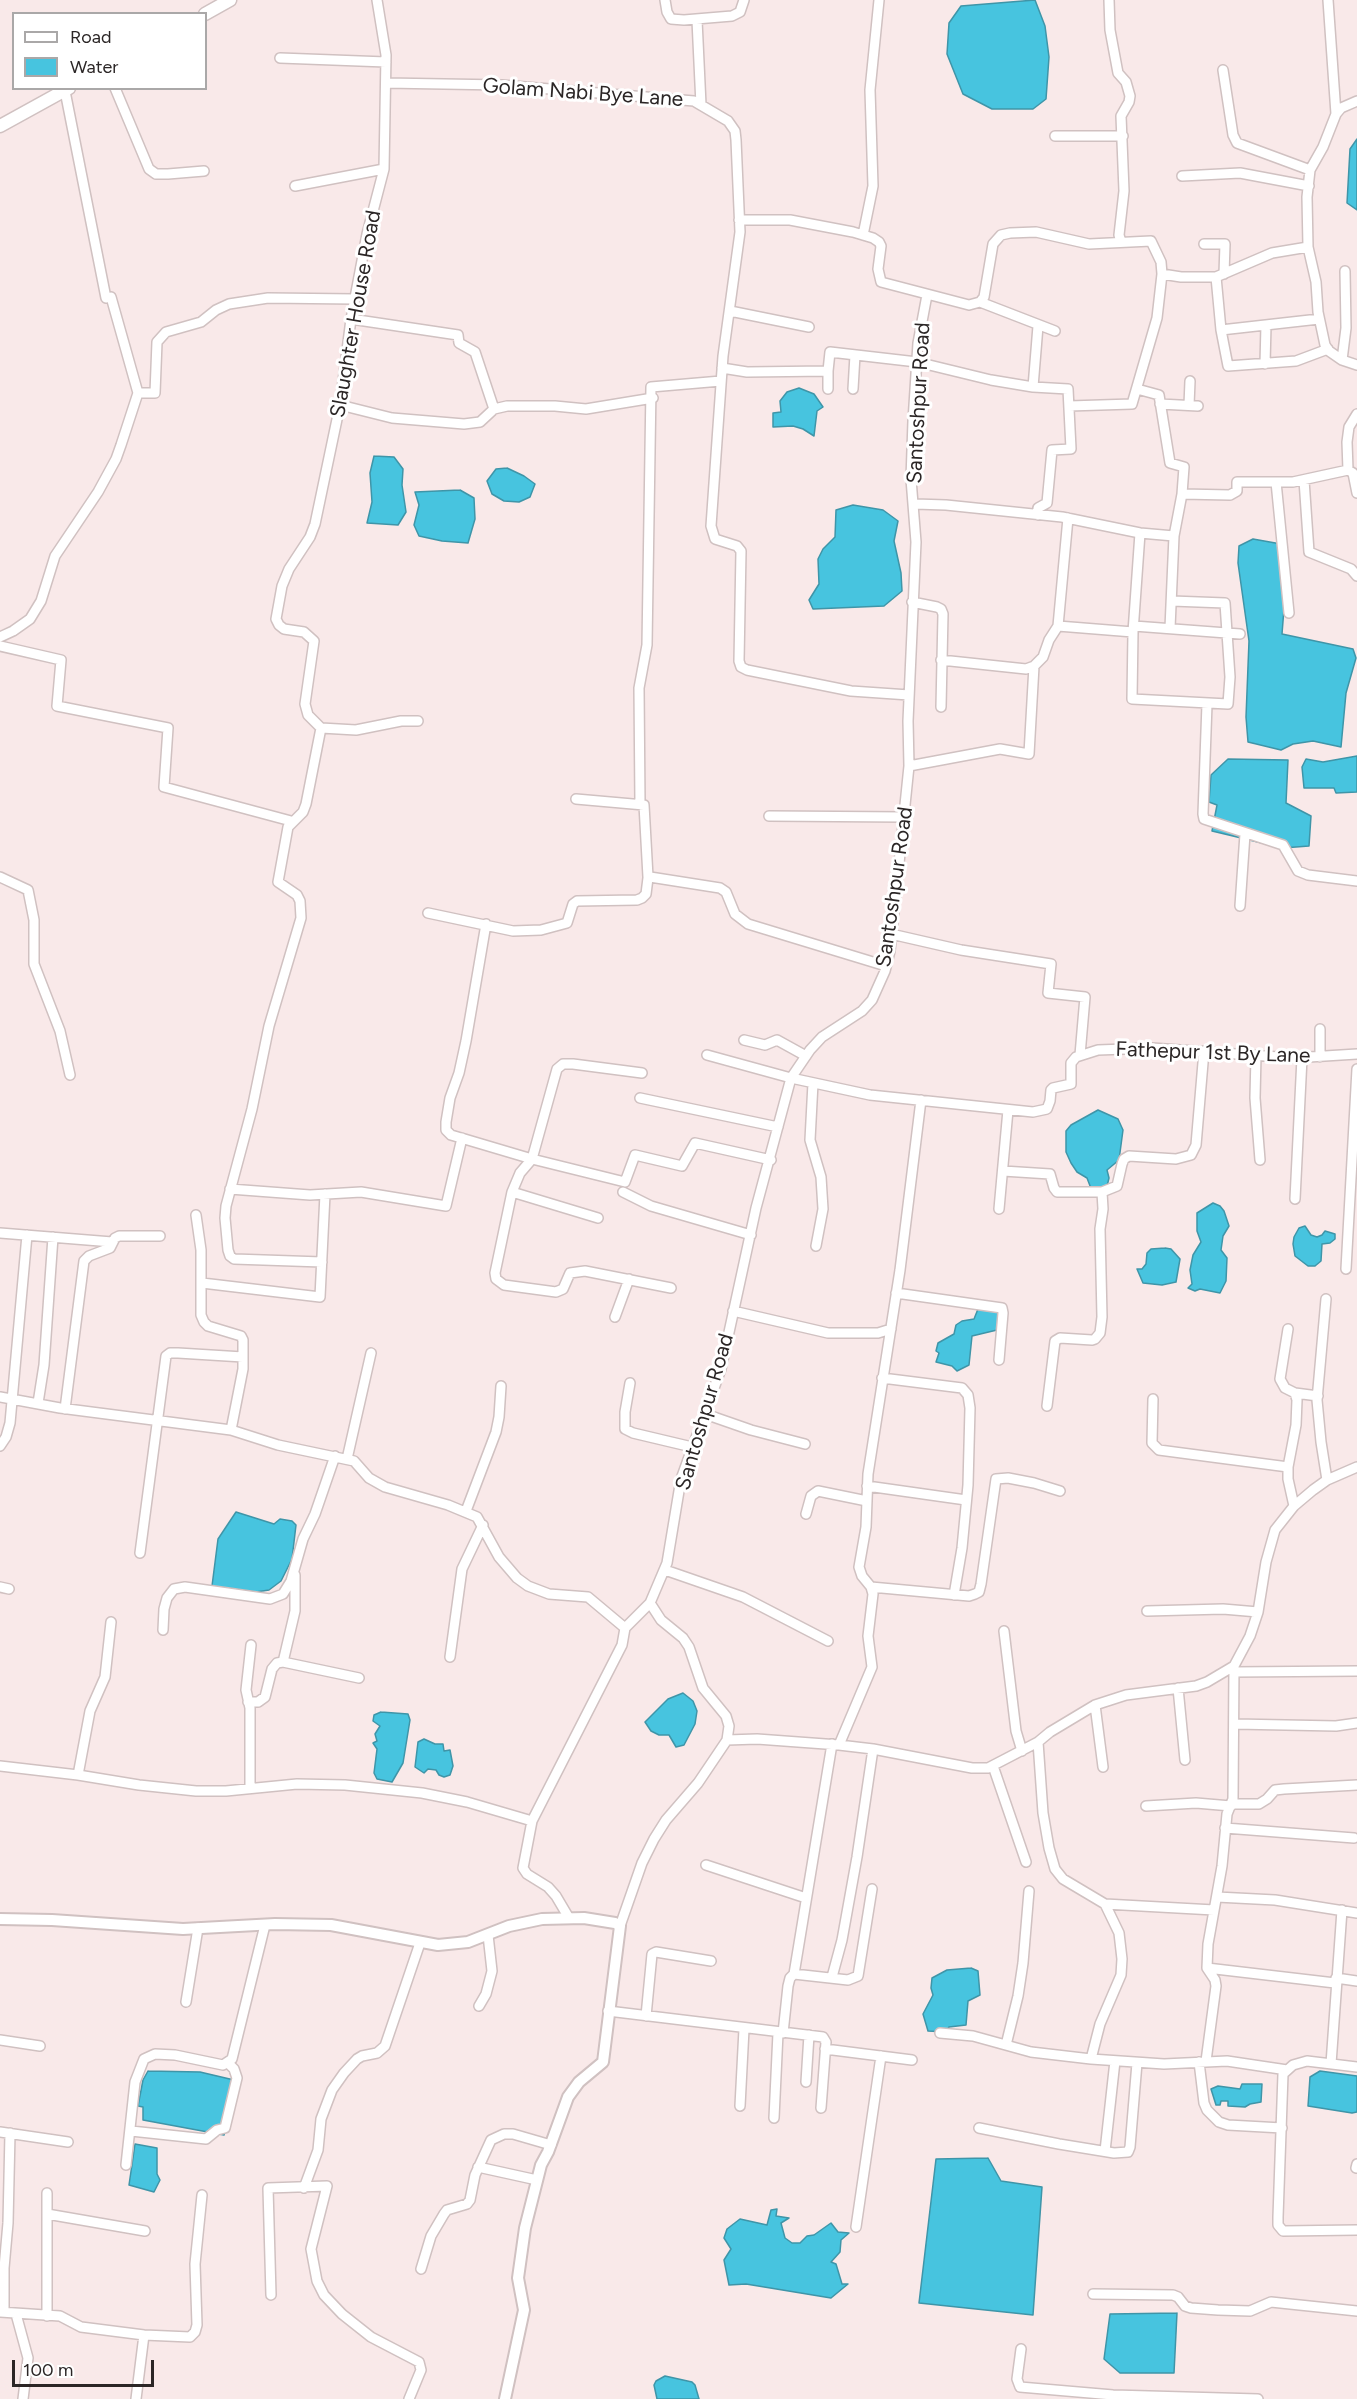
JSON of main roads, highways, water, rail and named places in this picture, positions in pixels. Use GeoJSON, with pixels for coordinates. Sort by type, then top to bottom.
{"type":"FeatureCollection","features":[{"type":"Feature","properties":{"kind":"main road"},"geometry":{"type":"LineString","coordinates":[[207,13],[223,2]]}},
{"type":"Feature","properties":{"kind":"main road"},"geometry":{"type":"LineString","coordinates":[[0,126],[67,90]]}},
{"type":"Feature","properties":{"kind":"water"},"geometry":{"type":"Polygon","coordinates":[[[1035,0],[1045,26],[1049,57],[1046,99],[1033,109],[992,109],[963,94],[947,54],[949,23],[961,6],[1035,0]]]}},
{"type":"Feature","properties":{"kind":"water"},"geometry":{"type":"Polygon","coordinates":[[[1357,139],[1357,210],[1347,203],[1350,149],[1357,139]]]}},
{"type":"Feature","properties":{"kind":"water"},"geometry":{"type":"Polygon","coordinates":[[[799,388],[814,394],[823,407],[817,411],[814,436],[793,426],[773,427],[773,413],[781,412],[780,401],[787,392],[799,388]]]}},
{"type":"Feature","properties":{"kind":"water"},"geometry":{"type":"Polygon","coordinates":[[[374,456],[394,457],[403,469],[402,485],[406,512],[398,525],[367,523],[372,502],[370,473],[374,456]]]}},
{"type":"Feature","properties":{"kind":"water"},"geometry":{"type":"Polygon","coordinates":[[[507,468],[535,484],[530,497],[519,502],[504,501],[492,494],[487,481],[496,469],[507,468]]]}},
{"type":"Feature","properties":{"kind":"water"},"geometry":{"type":"Polygon","coordinates":[[[460,490],[474,498],[475,519],[468,543],[419,536],[414,525],[419,505],[415,492],[460,490]]]}},
{"type":"Feature","properties":{"kind":"water"},"geometry":{"type":"Polygon","coordinates":[[[853,505],[883,510],[898,521],[894,541],[901,573],[902,591],[884,606],[813,609],[809,600],[819,584],[818,559],[823,549],[835,537],[836,510],[853,505]]]}},
{"type":"Feature","properties":{"kind":"water"},"geometry":{"type":"Polygon","coordinates":[[[1253,539],[1281,544],[1286,583],[1282,634],[1353,649],[1356,658],[1346,693],[1341,747],[1313,741],[1293,744],[1281,750],[1248,742],[1246,717],[1249,641],[1238,563],[1239,546],[1253,539]]]}},
{"type":"Feature","properties":{"kind":"water"},"geometry":{"type":"Polygon","coordinates":[[[1357,756],[1357,792],[1336,793],[1334,788],[1304,788],[1302,767],[1306,759],[1323,762],[1357,756]]]}},
{"type":"Feature","properties":{"kind":"water"},"geometry":{"type":"Polygon","coordinates":[[[1228,759],[1288,760],[1286,803],[1311,816],[1309,846],[1283,848],[1212,831],[1217,805],[1209,802],[1211,775],[1228,759]]]}},
{"type":"Feature","properties":{"kind":"water"},"geometry":{"type":"Polygon","coordinates":[[[1098,1110],[1118,1119],[1123,1130],[1119,1160],[1107,1170],[1109,1178],[1107,1186],[1092,1191],[1087,1178],[1077,1172],[1066,1152],[1066,1131],[1071,1125],[1098,1110]]]}},
{"type":"Feature","properties":{"kind":"water"},"geometry":{"type":"Polygon","coordinates":[[[1213,1203],[1224,1211],[1229,1226],[1223,1236],[1221,1250],[1227,1258],[1226,1281],[1220,1293],[1200,1289],[1195,1291],[1188,1288],[1192,1284],[1190,1270],[1193,1255],[1201,1242],[1197,1231],[1197,1213],[1213,1203]]]}},
{"type":"Feature","properties":{"kind":"water"},"geometry":{"type":"Polygon","coordinates":[[[1305,1226],[1311,1235],[1317,1237],[1325,1231],[1335,1234],[1335,1239],[1330,1243],[1322,1244],[1321,1261],[1315,1266],[1308,1266],[1295,1256],[1294,1237],[1299,1228],[1305,1226]]]}},
{"type":"Feature","properties":{"kind":"water"},"geometry":{"type":"Polygon","coordinates":[[[1151,1249],[1171,1249],[1180,1259],[1176,1282],[1162,1285],[1143,1283],[1137,1269],[1142,1269],[1146,1264],[1147,1253],[1151,1249]]]}},
{"type":"Feature","properties":{"kind":"water"},"geometry":{"type":"Polygon","coordinates":[[[978,1309],[995,1309],[999,1315],[997,1330],[972,1336],[969,1365],[957,1371],[952,1366],[936,1362],[939,1353],[936,1351],[938,1343],[954,1334],[956,1325],[962,1321],[974,1319],[978,1309]]]}},
{"type":"Feature","properties":{"kind":"water"},"geometry":{"type":"Polygon","coordinates":[[[236,1512],[274,1524],[280,1519],[292,1521],[296,1525],[292,1559],[281,1581],[269,1590],[256,1592],[212,1586],[218,1539],[236,1512]]]}},
{"type":"Feature","properties":{"kind":"water"},"geometry":{"type":"Polygon","coordinates":[[[683,1693],[693,1701],[697,1711],[695,1724],[684,1745],[676,1747],[669,1735],[659,1735],[651,1731],[645,1722],[668,1699],[683,1693]]]}},
{"type":"Feature","properties":{"kind":"water"},"geometry":{"type":"Polygon","coordinates":[[[381,1712],[408,1714],[410,1720],[403,1763],[392,1782],[377,1779],[374,1773],[377,1749],[373,1743],[377,1741],[375,1734],[380,1726],[373,1721],[374,1715],[381,1712]]]}},
{"type":"Feature","properties":{"kind":"water"},"geometry":{"type":"Polygon","coordinates":[[[424,1739],[435,1744],[443,1744],[444,1751],[450,1750],[453,1766],[450,1775],[444,1777],[436,1770],[428,1769],[424,1773],[415,1767],[418,1742],[424,1739]]]}},
{"type":"Feature","properties":{"kind":"water"},"geometry":{"type":"Polygon","coordinates":[[[971,1968],[978,1971],[980,1995],[968,2001],[966,2025],[949,2027],[946,2032],[928,2031],[923,2014],[933,1995],[932,1978],[947,1970],[971,1968]]]}},
{"type":"Feature","properties":{"kind":"water"},"geometry":{"type":"Polygon","coordinates":[[[148,2071],[200,2072],[234,2080],[224,2135],[143,2120],[143,2107],[138,2106],[143,2080],[148,2071]]]}},
{"type":"Feature","properties":{"kind":"water"},"geometry":{"type":"Polygon","coordinates":[[[1320,2071],[1357,2076],[1357,2112],[1308,2106],[1310,2077],[1320,2071]]]}},
{"type":"Feature","properties":{"kind":"water"},"geometry":{"type":"Polygon","coordinates":[[[1242,2084],[1262,2084],[1261,2102],[1245,2107],[1228,2106],[1228,2101],[1221,2101],[1220,2105],[1216,2105],[1211,2089],[1218,2086],[1240,2089],[1242,2084]]]}},
{"type":"Feature","properties":{"kind":"water"},"geometry":{"type":"Polygon","coordinates":[[[135,2144],[157,2148],[157,2174],[160,2180],[154,2192],[129,2185],[135,2144]]]}},
{"type":"Feature","properties":{"kind":"water"},"geometry":{"type":"Polygon","coordinates":[[[988,2158],[1001,2181],[1042,2187],[1033,2315],[919,2303],[936,2159],[988,2158]]]}},
{"type":"Feature","properties":{"kind":"water"},"geometry":{"type":"Polygon","coordinates":[[[777,2209],[776,2216],[789,2218],[781,2223],[785,2238],[792,2243],[800,2243],[807,2236],[814,2235],[831,2223],[838,2232],[849,2233],[841,2240],[840,2252],[831,2262],[836,2264],[842,2284],[848,2284],[831,2298],[746,2284],[729,2285],[724,2260],[731,2249],[724,2238],[727,2229],[740,2219],[767,2225],[771,2210],[777,2209]]]}},
{"type":"Feature","properties":{"kind":"water"},"geometry":{"type":"Polygon","coordinates":[[[1177,2313],[1174,2373],[1120,2373],[1104,2359],[1110,2314],[1177,2313]]]}},
{"type":"Feature","properties":{"kind":"water"},"geometry":{"type":"Polygon","coordinates":[[[665,2376],[692,2382],[699,2399],[657,2399],[654,2385],[656,2381],[665,2376]]]}}]}
